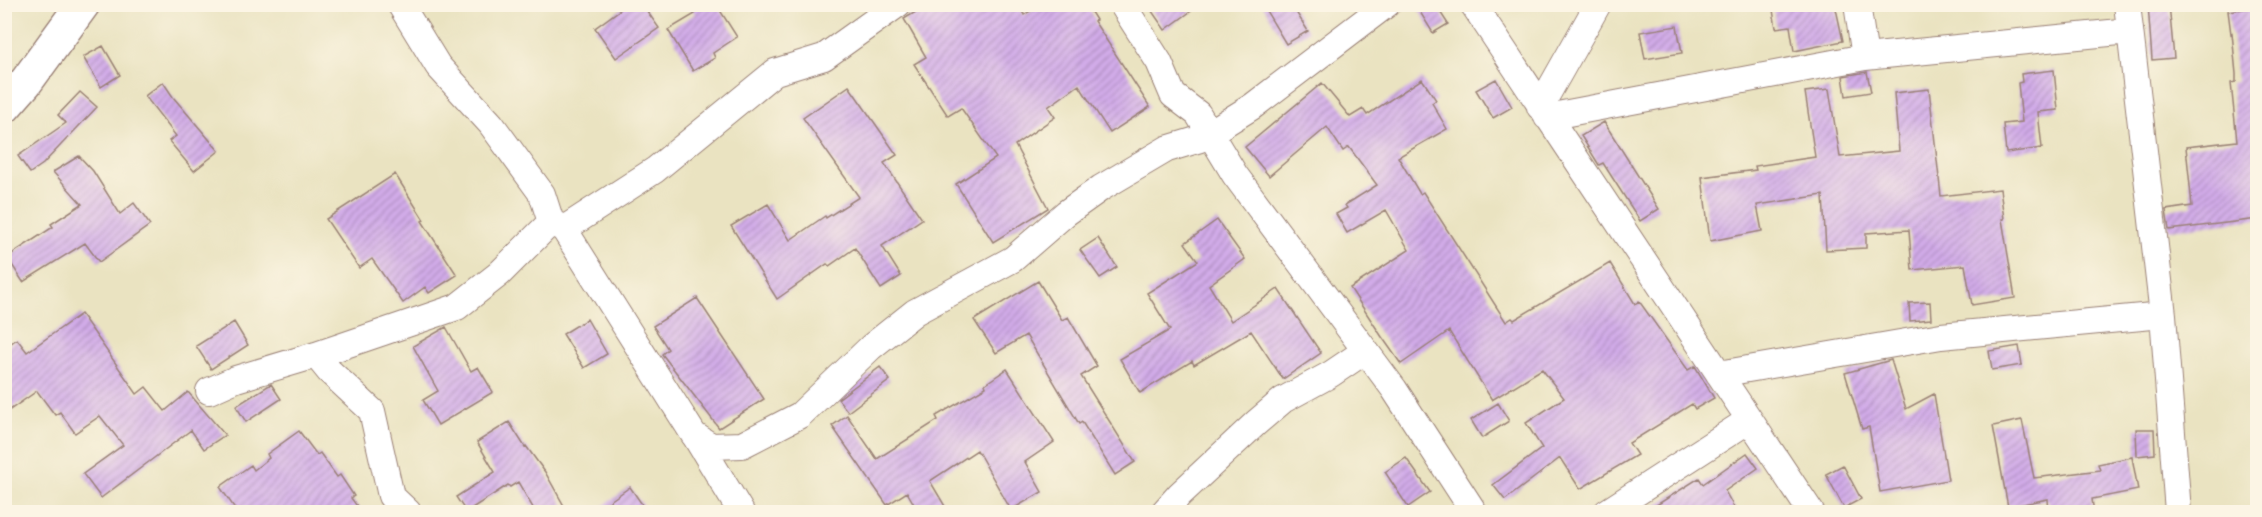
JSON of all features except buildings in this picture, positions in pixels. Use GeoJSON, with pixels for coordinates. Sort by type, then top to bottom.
{"type":"FeatureCollection","features":[{"type":"Feature","properties":{"kind":"street"},"geometry":{"type":"LineString","coordinates":[[4,107],[26,82],[83,4]]}},
{"type":"Feature","properties":{"kind":"street"},"geometry":{"type":"LineString","coordinates":[[400,4],[438,66],[491,124],[542,194],[558,225],[694,435],[741,513]]}},
{"type":"Feature","properties":{"kind":"street"},"geometry":{"type":"LineString","coordinates":[[209,392],[236,379],[316,355],[457,307],[558,225],[654,170],[775,72],[824,57],[898,4]]}},
{"type":"Feature","properties":{"kind":"street"},"geometry":{"type":"LineString","coordinates":[[1122,4],[1159,62],[1173,95],[1198,114],[1235,175],[1394,389],[1474,513]]}},
{"type":"Feature","properties":{"kind":"street"},"geometry":{"type":"LineString","coordinates":[[694,435],[711,446],[742,445],[800,415],[871,347],[915,312],[1012,259],[1066,213],[1101,188],[1167,149],[1200,139],[1253,106],[1387,4]]}},
{"type":"Feature","properties":{"kind":"street"},"geometry":{"type":"LineString","coordinates":[[1473,4],[1811,513]]}},
{"type":"Feature","properties":{"kind":"street"},"geometry":{"type":"LineString","coordinates":[[1544,112],[1598,4]]}},
{"type":"Feature","properties":{"kind":"street"},"geometry":{"type":"LineString","coordinates":[[1857,4],[1865,57]]}},
{"type":"Feature","properties":{"kind":"street"},"geometry":{"type":"LineString","coordinates":[[2127,4],[2163,315],[2178,513]]}},
{"type":"Feature","properties":{"kind":"street"},"geometry":{"type":"LineString","coordinates":[[1544,112],[1865,57],[2130,31]]}},
{"type":"Feature","properties":{"kind":"street"},"geometry":{"type":"LineString","coordinates":[[1719,374],[1941,336],[2163,315]]}},
{"type":"Feature","properties":{"kind":"street"},"geometry":{"type":"LineString","coordinates":[[1164,513],[1179,495],[1284,400],[1331,374],[1365,351]]}},
{"type":"Feature","properties":{"kind":"street"},"geometry":{"type":"LineString","coordinates":[[316,355],[329,372],[372,411],[391,496],[408,513]]}},
{"type":"Feature","properties":{"kind":"street"},"geometry":{"type":"LineString","coordinates":[[1606,513],[1749,420]]}}]}
